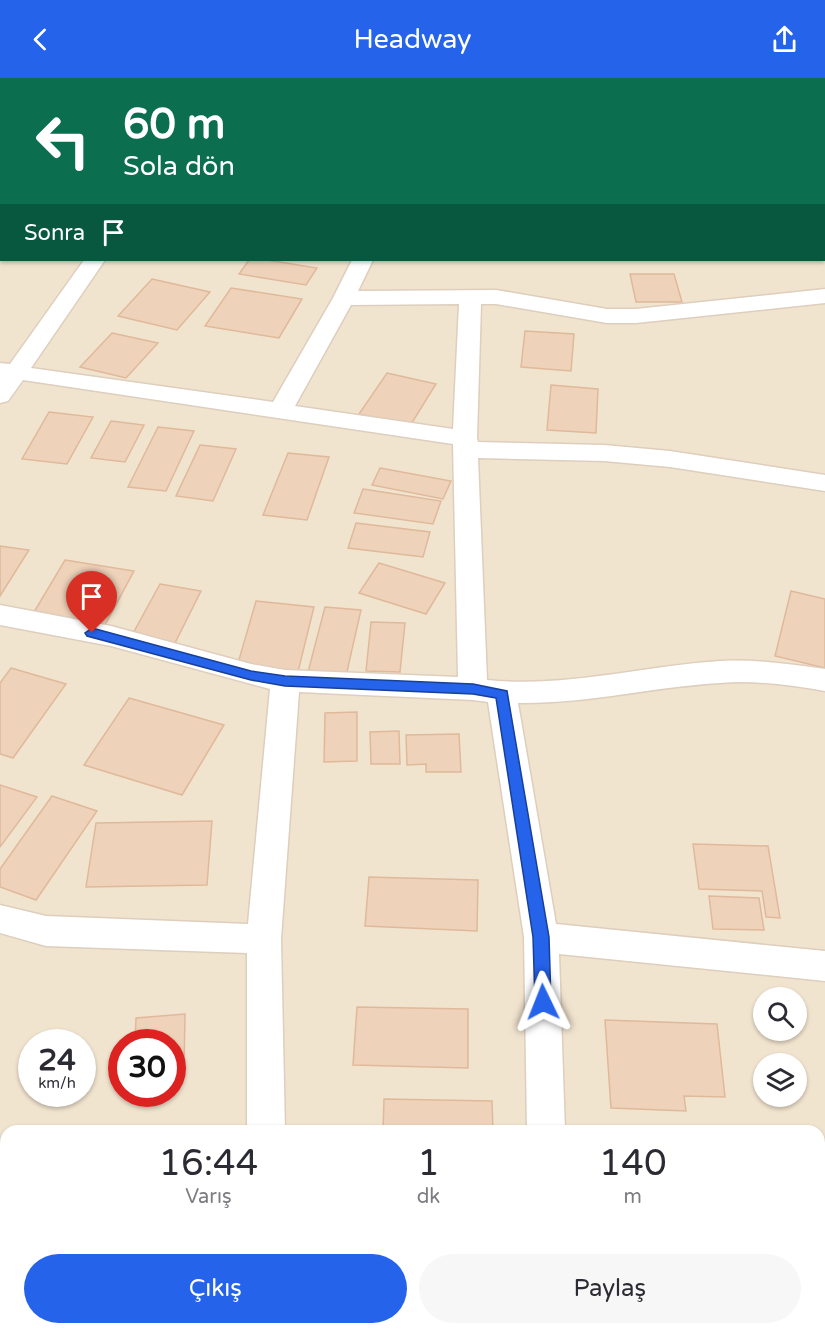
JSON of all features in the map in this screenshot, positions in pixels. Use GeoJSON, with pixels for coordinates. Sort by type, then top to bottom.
{"type":"FeatureCollection","features":[{"type":"Feature","properties":{"kind":"street"},"geometry":{"type":"LineString","coordinates":[[0,396],[8,371],[93,261]]}},
{"type":"Feature","properties":{"kind":"street"},"geometry":{"type":"LineString","coordinates":[[280,411],[344,298],[362,261]]}},
{"type":"Feature","properties":{"kind":"street"},"geometry":{"type":"LineString","coordinates":[[344,298],[496,297],[607,316],[636,316],[825,296]]}},
{"type":"Feature","properties":{"kind":"street"},"geometry":{"type":"LineString","coordinates":[[470,297],[465,444],[487,692],[541,937],[546,1125]]}},
{"type":"Feature","properties":{"kind":"street"},"geometry":{"type":"LineString","coordinates":[[8,371],[280,411],[465,444],[670,459],[825,483]]}},
{"type":"Feature","properties":{"kind":"street"},"geometry":{"type":"LineString","coordinates":[[0,615],[111,636],[251,675],[285,681],[487,692],[559,691],[721,672],[760,671],[825,680]]}},
{"type":"Feature","properties":{"kind":"street"},"geometry":{"type":"LineString","coordinates":[[266,1125],[264,939],[285,681]]}},
{"type":"Feature","properties":{"kind":"street"},"geometry":{"type":"LineString","coordinates":[[0,919],[46,931],[264,939]]}},
{"type":"Feature","properties":{"kind":"street"},"geometry":{"type":"LineString","coordinates":[[541,937],[825,966]]}},
{"type":"Feature","properties":{"kind":"shaded area"},"geometry":{"type":"Polygon","coordinates":[[[0,261],[825,261],[825,1125],[0,1125],[0,261]]]}},
{"type":"Feature","properties":{"kind":"building"},"geometry":{"type":"Polygon","coordinates":[[[248,261],[273,261],[317,268],[306,285],[239,274],[248,261]]]}},
{"type":"Feature","properties":{"kind":"building"},"geometry":{"type":"Polygon","coordinates":[[[630,274],[674,274],[682,302],[636,302],[630,274]]]}},
{"type":"Feature","properties":{"kind":"building"},"geometry":{"type":"Polygon","coordinates":[[[152,279],[210,292],[177,330],[118,316],[152,279]]]}},
{"type":"Feature","properties":{"kind":"building"},"geometry":{"type":"Polygon","coordinates":[[[231,288],[302,299],[279,338],[205,326],[231,288]]]}},
{"type":"Feature","properties":{"kind":"building"},"geometry":{"type":"Polygon","coordinates":[[[525,331],[574,334],[571,371],[521,367],[525,331]]]}},
{"type":"Feature","properties":{"kind":"building"},"geometry":{"type":"Polygon","coordinates":[[[112,333],[158,343],[126,378],[80,367],[112,333]]]}},
{"type":"Feature","properties":{"kind":"building"},"geometry":{"type":"Polygon","coordinates":[[[387,373],[436,384],[410,426],[359,414],[387,373]]]}},
{"type":"Feature","properties":{"kind":"building"},"geometry":{"type":"Polygon","coordinates":[[[551,385],[598,389],[596,433],[547,430],[551,385]]]}},
{"type":"Feature","properties":{"kind":"building"},"geometry":{"type":"Polygon","coordinates":[[[49,412],[93,417],[67,464],[22,459],[49,412]]]}},
{"type":"Feature","properties":{"kind":"building"},"geometry":{"type":"Polygon","coordinates":[[[111,421],[144,425],[125,462],[91,458],[111,421]]]}},
{"type":"Feature","properties":{"kind":"building"},"geometry":{"type":"Polygon","coordinates":[[[158,427],[194,431],[166,491],[128,487],[158,427]]]}},
{"type":"Feature","properties":{"kind":"building"},"geometry":{"type":"Polygon","coordinates":[[[200,445],[236,449],[213,501],[176,496],[200,445]]]}},
{"type":"Feature","properties":{"kind":"building"},"geometry":{"type":"Polygon","coordinates":[[[288,453],[329,457],[307,520],[263,515],[288,453]]]}},
{"type":"Feature","properties":{"kind":"building"},"geometry":{"type":"Polygon","coordinates":[[[380,468],[451,481],[443,499],[372,485],[380,468]]]}},
{"type":"Feature","properties":{"kind":"building"},"geometry":{"type":"Polygon","coordinates":[[[363,489],[441,501],[433,524],[354,513],[363,489]]]}},
{"type":"Feature","properties":{"kind":"building"},"geometry":{"type":"Polygon","coordinates":[[[356,523],[430,532],[423,557],[348,548],[356,523]]]}},
{"type":"Feature","properties":{"kind":"building"},"geometry":{"type":"Polygon","coordinates":[[[0,546],[29,550],[0,596],[0,546]]]}},
{"type":"Feature","properties":{"kind":"building"},"geometry":{"type":"Polygon","coordinates":[[[65,560],[134,571],[105,625],[34,612],[65,560]]]}},
{"type":"Feature","properties":{"kind":"building"},"geometry":{"type":"Polygon","coordinates":[[[379,563],[445,583],[426,614],[359,593],[379,563]]]}},
{"type":"Feature","properties":{"kind":"building"},"geometry":{"type":"Polygon","coordinates":[[[160,584],[201,591],[174,645],[131,637],[160,584]]]}},
{"type":"Feature","properties":{"kind":"building"},"geometry":{"type":"Polygon","coordinates":[[[791,591],[825,599],[825,668],[775,656],[791,591]]]}},
{"type":"Feature","properties":{"kind":"building"},"geometry":{"type":"Polygon","coordinates":[[[256,601],[314,607],[297,676],[236,670],[256,601]]]}},
{"type":"Feature","properties":{"kind":"building"},"geometry":{"type":"Polygon","coordinates":[[[325,607],[361,610],[346,676],[308,672],[325,607]]]}},
{"type":"Feature","properties":{"kind":"building"},"geometry":{"type":"Polygon","coordinates":[[[371,622],[405,623],[400,672],[366,671],[371,622]]]}},
{"type":"Feature","properties":{"kind":"building"},"geometry":{"type":"Polygon","coordinates":[[[11,668],[66,684],[13,758],[0,754],[0,683],[11,668]]]}},
{"type":"Feature","properties":{"kind":"building"},"geometry":{"type":"Polygon","coordinates":[[[129,698],[224,725],[182,795],[84,765],[129,698]]]}},
{"type":"Feature","properties":{"kind":"building"},"geometry":{"type":"Polygon","coordinates":[[[357,712],[357,761],[324,762],[325,713],[357,712]]]}},
{"type":"Feature","properties":{"kind":"building"},"geometry":{"type":"Polygon","coordinates":[[[399,731],[400,764],[371,764],[370,732],[399,731]]]}},
{"type":"Feature","properties":{"kind":"building"},"geometry":{"type":"Polygon","coordinates":[[[459,734],[461,772],[426,772],[426,764],[407,765],[406,735],[459,734]]]}},
{"type":"Feature","properties":{"kind":"building"},"geometry":{"type":"Polygon","coordinates":[[[0,785],[37,797],[0,847],[0,785]]]}},
{"type":"Feature","properties":{"kind":"building"},"geometry":{"type":"Polygon","coordinates":[[[52,796],[97,811],[36,900],[0,887],[0,869],[52,796]]]}},
{"type":"Feature","properties":{"kind":"building"},"geometry":{"type":"Polygon","coordinates":[[[212,821],[207,885],[86,887],[96,823],[212,821]]]}},
{"type":"Feature","properties":{"kind":"building"},"geometry":{"type":"Polygon","coordinates":[[[693,844],[768,846],[780,918],[766,917],[762,891],[699,889],[693,844]]]}},
{"type":"Feature","properties":{"kind":"building"},"geometry":{"type":"Polygon","coordinates":[[[369,877],[478,880],[477,931],[365,926],[369,877]]]}},
{"type":"Feature","properties":{"kind":"building"},"geometry":{"type":"Polygon","coordinates":[[[709,896],[759,898],[764,930],[713,929],[709,896]]]}},
{"type":"Feature","properties":{"kind":"building"},"geometry":{"type":"Polygon","coordinates":[[[357,1007],[468,1009],[468,1068],[353,1065],[357,1007]]]}},
{"type":"Feature","properties":{"kind":"building"},"geometry":{"type":"Polygon","coordinates":[[[185,1014],[185,1029],[136,1029],[136,1018],[185,1014]]]}},
{"type":"Feature","properties":{"kind":"building"},"geometry":{"type":"Polygon","coordinates":[[[605,1020],[717,1024],[725,1097],[684,1096],[686,1111],[611,1108],[605,1020]]]}},
{"type":"Feature","properties":{"kind":"building"},"geometry":{"type":"Polygon","coordinates":[[[384,1099],[492,1101],[493,1125],[383,1125],[384,1099]]]}},
{"type":"Feature","properties":{"kind":"route"},"geometry":{"type":"LineString","coordinates":[[92,633],[111,636],[251,675],[285,681],[473,689],[502,694],[541,937],[543,1002]]}}]}
